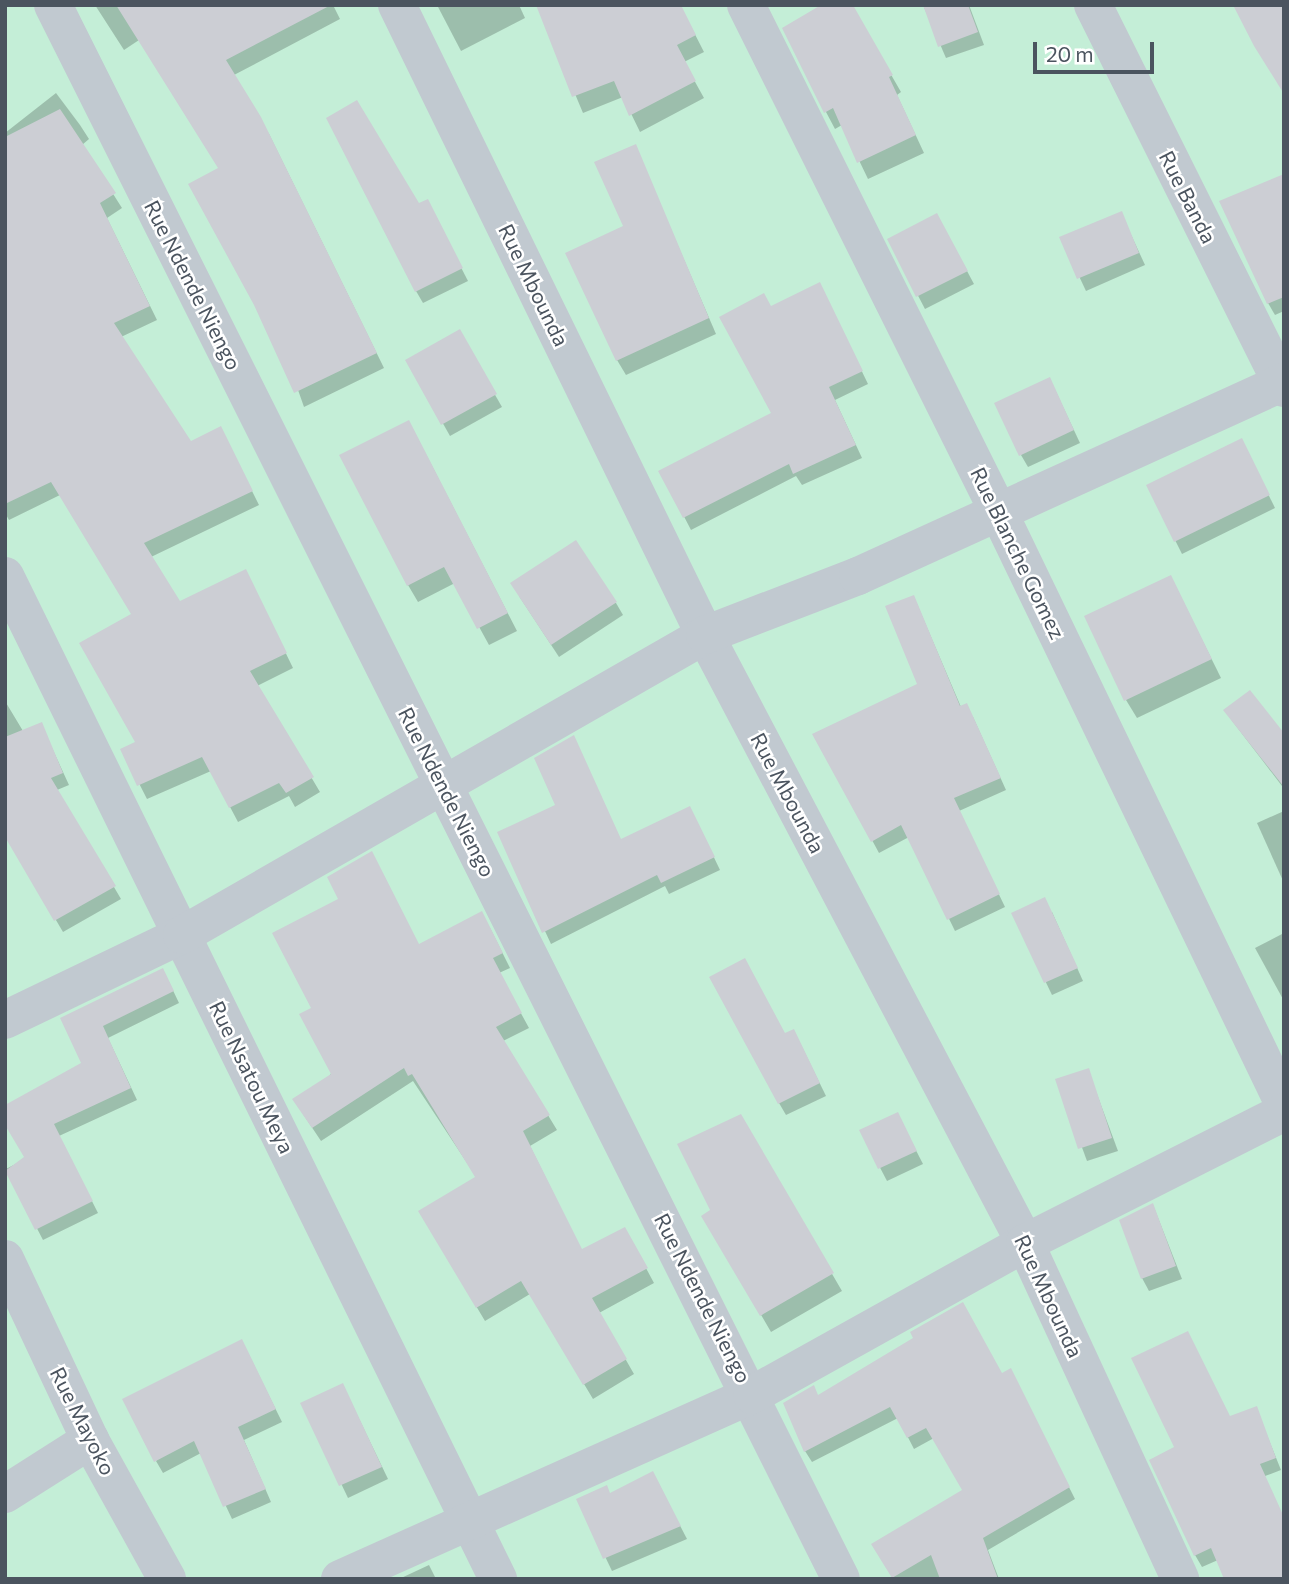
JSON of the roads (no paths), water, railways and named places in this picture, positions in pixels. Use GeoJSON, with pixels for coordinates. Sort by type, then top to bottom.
{"type":"FeatureCollection","features":[{"type":"Feature","properties":{"kind":"street","name":"Rue Ndende Niengo"},"geometry":{"type":"LineString","coordinates":[[53,5],[442,785],[752,1395],[841,1579]]}},
{"type":"Feature","properties":{"kind":"street","name":"Rue Mbounda"},"geometry":{"type":"LineString","coordinates":[[397,5],[705,635],[1025,1243],[1180,1579]]}},
{"type":"Feature","properties":{"kind":"street","name":"Rue Blanche Gomez"},"geometry":{"type":"LineString","coordinates":[[746,5],[999,513],[1284,1104]]}},
{"type":"Feature","properties":{"kind":"street","name":"Rue Banda"},"geometry":{"type":"LineString","coordinates":[[1093,5],[1283,385]]}},
{"type":"Feature","properties":{"kind":"street"},"geometry":{"type":"LineString","coordinates":[[5,1020],[182,935],[705,635],[858,576],[1283,385]]}},
{"type":"Feature","properties":{"kind":"street","name":"Rue Nsatou Meya"},"geometry":{"type":"LineString","coordinates":[[5,576],[498,1579]]}},
{"type":"Feature","properties":{"kind":"street"},"geometry":{"type":"LineString","coordinates":[[340,1579],[752,1395],[1025,1243],[1284,1112]]}},
{"type":"Feature","properties":{"kind":"street","name":"Rue Mayoko"},"geometry":{"type":"LineString","coordinates":[[5,1259],[90,1440],[167,1579]]}},
{"type":"Feature","properties":{"kind":"street"},"geometry":{"type":"LineString","coordinates":[[5,1494],[90,1440]]}}]}
